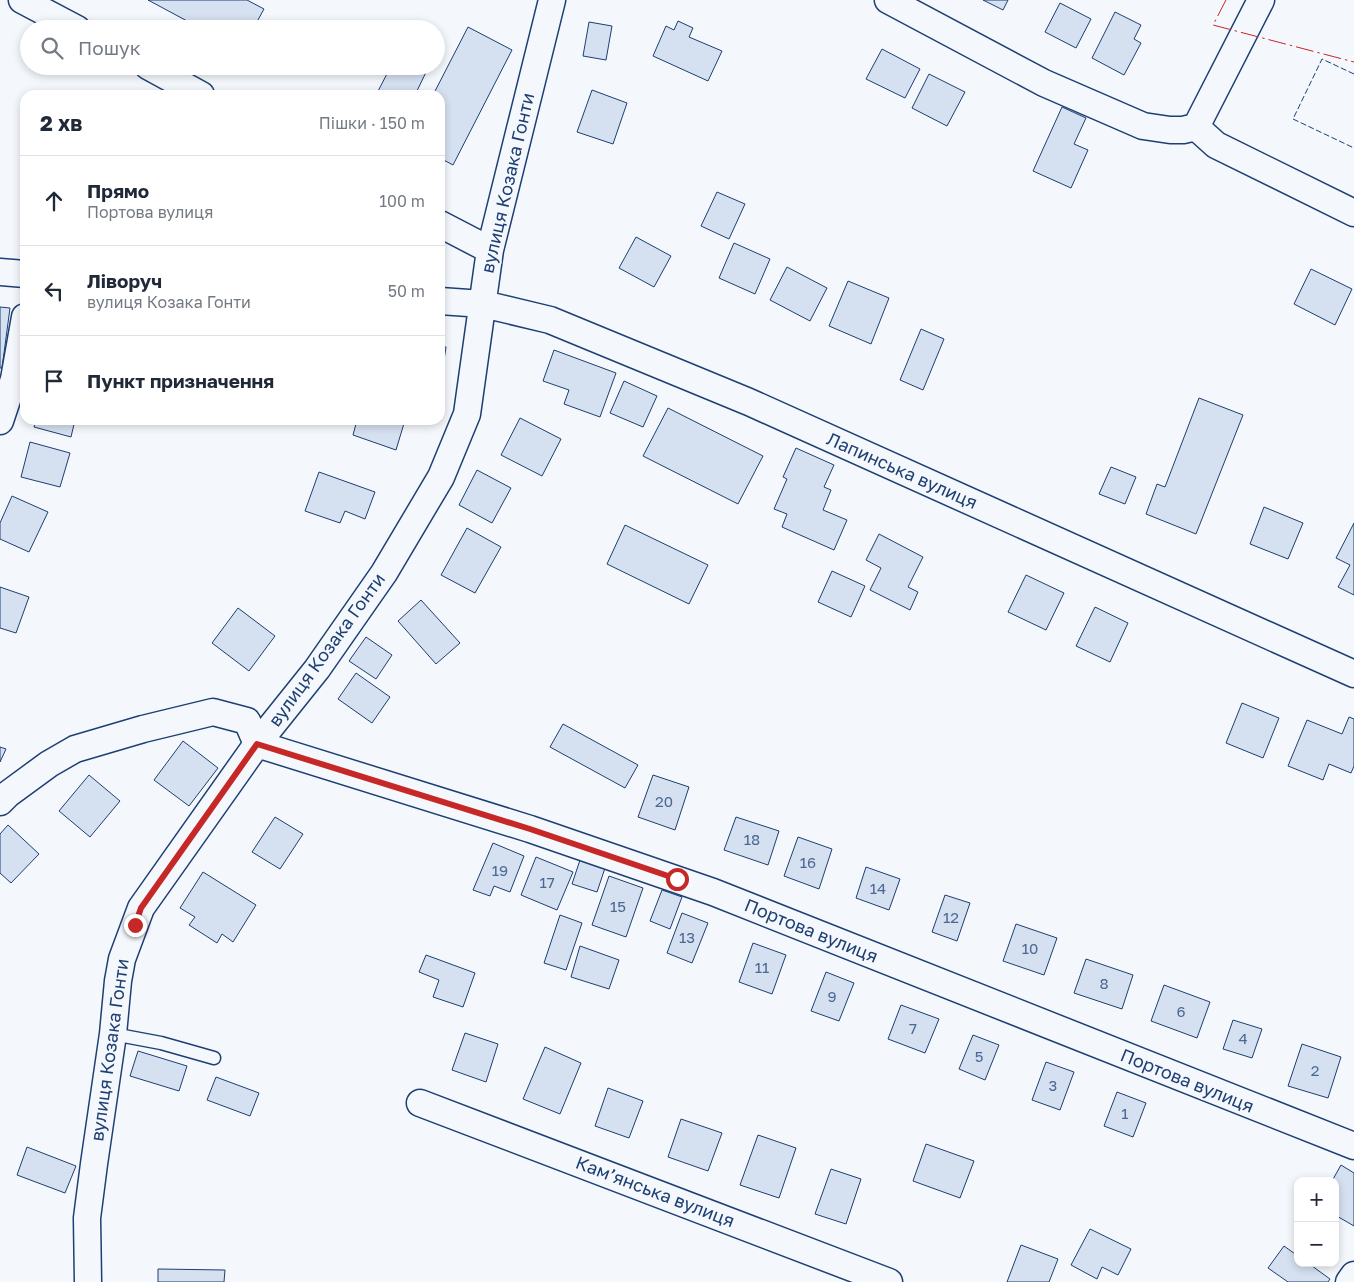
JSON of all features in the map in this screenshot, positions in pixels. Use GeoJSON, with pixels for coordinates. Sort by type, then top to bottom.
{"type":"FeatureCollection","features":[{"type":"Feature","properties":{"kind":"street"},"geometry":{"type":"LineString","coordinates":[[22,0],[60,20]]}},
{"type":"Feature","properties":{"kind":"street","name":"вулиця Козака Гонти"},"geometry":{"type":"LineString","coordinates":[[88,1282],[87,1218],[122,959],[141,908],[257,744],[317,669],[378,581],[441,477],[467,414],[490,250],[552,0]]}},
{"type":"Feature","properties":{"kind":"street"},"geometry":{"type":"LineString","coordinates":[[888,0],[1044,83],[1143,126],[1170,130],[1196,127],[1261,0]]}},
{"type":"Feature","properties":{"kind":"street"},"geometry":{"type":"LineString","coordinates":[[164,75],[192,90]]}},
{"type":"Feature","properties":{"kind":"street"},"geometry":{"type":"LineString","coordinates":[[1196,127],[1216,145],[1354,213]]}},
{"type":"Feature","properties":{"kind":"street"},"geometry":{"type":"LineString","coordinates":[[445,227],[490,250]]}},
{"type":"Feature","properties":{"kind":"street"},"geometry":{"type":"LineString","coordinates":[[0,272],[20,274]]}},
{"type":"Feature","properties":{"kind":"street","name":"Лапинська вулиця"},"geometry":{"type":"LineString","coordinates":[[445,301],[483,304],[550,320],[749,402],[1354,674]]}},
{"type":"Feature","properties":{"kind":"street"},"geometry":{"type":"LineString","coordinates":[[0,421],[14,378],[20,345]]}},
{"type":"Feature","properties":{"kind":"street"},"geometry":{"type":"LineString","coordinates":[[0,802],[8,794],[50,764],[75,749],[143,729],[213,712],[247,721],[257,744]]}},
{"type":"Feature","properties":{"kind":"street","name":"Портова вулиця"},"geometry":{"type":"LineString","coordinates":[[257,744],[530,829],[713,892],[1354,1146]]}},
{"type":"Feature","properties":{"kind":"street","name":"Камʼянська вулиця"},"geometry":{"type":"LineString","coordinates":[[420,1103],[889,1282]]}},
{"type":"Feature","properties":{"kind":"street"},"geometry":{"type":"LineString","coordinates":[[1349,1282],[1354,1275]]}},
{"type":"Feature","properties":{"kind":"lane"},"geometry":{"type":"LineString","coordinates":[[113,1034],[161,1043],[214,1058]]}},
{"type":"Feature","properties":{"kind":"building"},"geometry":{"type":"Polygon","coordinates":[[[148,0],[247,0],[264,9],[258,20],[185,20],[148,0]]]}},
{"type":"Feature","properties":{"kind":"building"},"geometry":{"type":"Polygon","coordinates":[[[983,0],[1008,0],[1003,10],[983,0]]]}},
{"type":"Feature","properties":{"kind":"building"},"geometry":{"type":"Polygon","coordinates":[[[1060,3],[1091,19],[1076,48],[1045,32],[1060,3]]]}},
{"type":"Feature","properties":{"kind":"building"},"geometry":{"type":"Polygon","coordinates":[[[1115,12],[1141,25],[1134,39],[1141,43],[1124,75],[1092,58],[1115,12]]]}},
{"type":"Feature","properties":{"kind":"building"},"geometry":{"type":"Polygon","coordinates":[[[678,21],[693,28],[689,37],[722,51],[708,81],[653,56],[666,26],[674,30],[678,21]]]}},
{"type":"Feature","properties":{"kind":"building"},"geometry":{"type":"Polygon","coordinates":[[[589,22],[612,26],[606,60],[583,56],[589,22]]]}},
{"type":"Feature","properties":{"kind":"building"},"geometry":{"type":"Polygon","coordinates":[[[468,27],[512,50],[453,165],[445,161],[445,90],[436,90],[445,75],[468,27]]]}},
{"type":"Feature","properties":{"kind":"building"},"geometry":{"type":"Polygon","coordinates":[[[882,49],[920,69],[905,98],[866,79],[882,49]]]}},
{"type":"Feature","properties":{"kind":"building"},"geometry":{"type":"Polygon","coordinates":[[[929,74],[965,92],[947,126],[912,108],[929,74]]]}},
{"type":"Feature","properties":{"kind":"building"},"geometry":{"type":"Polygon","coordinates":[[[386,75],[425,75],[417,90],[379,90],[386,75]]]}},
{"type":"Feature","properties":{"kind":"building"},"geometry":{"type":"Polygon","coordinates":[[[592,90],[627,103],[613,144],[577,132],[592,90]]]}},
{"type":"Feature","properties":{"kind":"building"},"geometry":{"type":"Polygon","coordinates":[[[1062,107],[1086,118],[1074,144],[1088,150],[1071,188],[1033,171],[1062,107]]]}},
{"type":"Feature","properties":{"kind":"building"},"geometry":{"type":"Polygon","coordinates":[[[717,192],[745,204],[729,239],[701,226],[717,192]]]}},
{"type":"Feature","properties":{"kind":"building"},"geometry":{"type":"Polygon","coordinates":[[[636,237],[671,256],[654,287],[619,268],[636,237]]]}},
{"type":"Feature","properties":{"kind":"building"},"geometry":{"type":"Polygon","coordinates":[[[734,243],[770,259],[755,294],[719,278],[734,243]]]}},
{"type":"Feature","properties":{"kind":"building"},"geometry":{"type":"Polygon","coordinates":[[[787,267],[827,288],[810,321],[770,300],[787,267]]]}},
{"type":"Feature","properties":{"kind":"building"},"geometry":{"type":"Polygon","coordinates":[[[1311,269],[1352,289],[1335,325],[1294,304],[1311,269]]]}},
{"type":"Feature","properties":{"kind":"building"},"geometry":{"type":"Polygon","coordinates":[[[848,281],[889,298],[871,344],[829,326],[848,281]]]}},
{"type":"Feature","properties":{"kind":"building"},"geometry":{"type":"Polygon","coordinates":[[[0,307],[10,308],[2,368],[0,368],[0,307]]]}},
{"type":"Feature","properties":{"kind":"building"},"geometry":{"type":"Polygon","coordinates":[[[921,329],[944,339],[923,390],[900,380],[921,329]]]}},
{"type":"Feature","properties":{"kind":"building"},"geometry":{"type":"Polygon","coordinates":[[[554,350],[616,373],[600,417],[564,404],[569,390],[543,381],[554,350]]]}},
{"type":"Feature","properties":{"kind":"building"},"geometry":{"type":"Polygon","coordinates":[[[624,381],[657,396],[643,427],[610,413],[624,381]]]}},
{"type":"Feature","properties":{"kind":"building"},"geometry":{"type":"Polygon","coordinates":[[[1199,398],[1243,415],[1196,534],[1146,514],[1157,484],[1165,487],[1199,398]]]}},
{"type":"Feature","properties":{"kind":"building"},"geometry":{"type":"Polygon","coordinates":[[[668,408],[763,456],[738,504],[643,456],[668,408]]]}},
{"type":"Feature","properties":{"kind":"building"},"geometry":{"type":"Polygon","coordinates":[[[520,418],[561,439],[542,476],[501,455],[520,418]]]}},
{"type":"Feature","properties":{"kind":"building"},"geometry":{"type":"Polygon","coordinates":[[[35,425],[74,425],[71,437],[34,427],[35,425]]]}},
{"type":"Feature","properties":{"kind":"building"},"geometry":{"type":"Polygon","coordinates":[[[356,425],[404,425],[396,450],[353,435],[356,425]]]}},
{"type":"Feature","properties":{"kind":"building"},"geometry":{"type":"Polygon","coordinates":[[[30,442],[70,453],[60,487],[21,477],[30,442]]]}},
{"type":"Feature","properties":{"kind":"building"},"geometry":{"type":"Polygon","coordinates":[[[796,448],[834,465],[824,487],[831,490],[823,510],[847,520],[834,550],[782,527],[787,514],[774,509],[787,479],[783,477],[796,448]]]}},
{"type":"Feature","properties":{"kind":"building"},"geometry":{"type":"Polygon","coordinates":[[[1111,467],[1136,477],[1125,504],[1099,494],[1111,467]]]}},
{"type":"Feature","properties":{"kind":"building"},"geometry":{"type":"Polygon","coordinates":[[[477,470],[511,488],[492,523],[459,505],[477,470]]]}},
{"type":"Feature","properties":{"kind":"building"},"geometry":{"type":"Polygon","coordinates":[[[319,472],[375,492],[365,519],[345,511],[340,523],[305,511],[319,472]]]}},
{"type":"Feature","properties":{"kind":"building"},"geometry":{"type":"Polygon","coordinates":[[[12,496],[48,512],[29,552],[0,539],[0,523],[12,496]]]}},
{"type":"Feature","properties":{"kind":"building"},"geometry":{"type":"Polygon","coordinates":[[[1264,507],[1303,523],[1288,559],[1250,544],[1264,507]]]}},
{"type":"Feature","properties":{"kind":"building"},"geometry":{"type":"Polygon","coordinates":[[[1354,523],[1354,595],[1338,587],[1350,565],[1336,558],[1354,523]]]}},
{"type":"Feature","properties":{"kind":"building"},"geometry":{"type":"Polygon","coordinates":[[[625,525],[708,565],[689,604],[607,564],[625,525]]]}},
{"type":"Feature","properties":{"kind":"building"},"geometry":{"type":"Polygon","coordinates":[[[467,528],[501,547],[475,593],[441,575],[467,528]]]}},
{"type":"Feature","properties":{"kind":"building"},"geometry":{"type":"Polygon","coordinates":[[[879,534],[923,557],[908,587],[918,592],[910,610],[870,590],[881,568],[866,560],[879,534]]]}},
{"type":"Feature","properties":{"kind":"building"},"geometry":{"type":"Polygon","coordinates":[[[832,571],[865,586],[851,617],[818,602],[832,571]]]}},
{"type":"Feature","properties":{"kind":"building"},"geometry":{"type":"Polygon","coordinates":[[[1026,575],[1064,593],[1046,630],[1008,612],[1026,575]]]}},
{"type":"Feature","properties":{"kind":"building"},"geometry":{"type":"Polygon","coordinates":[[[0,587],[29,597],[16,633],[0,628],[0,587]]]}},
{"type":"Feature","properties":{"kind":"building"},"geometry":{"type":"Polygon","coordinates":[[[421,600],[460,643],[436,664],[398,621],[421,600]]]}},
{"type":"Feature","properties":{"kind":"building"},"geometry":{"type":"Polygon","coordinates":[[[1095,607],[1128,623],[1110,662],[1076,646],[1095,607]]]}},
{"type":"Feature","properties":{"kind":"building"},"geometry":{"type":"Polygon","coordinates":[[[238,608],[275,636],[249,671],[212,643],[238,608]]]}},
{"type":"Feature","properties":{"kind":"building"},"geometry":{"type":"Polygon","coordinates":[[[366,637],[392,655],[376,679],[349,661],[366,637]]]}},
{"type":"Feature","properties":{"kind":"building"},"geometry":{"type":"Polygon","coordinates":[[[356,673],[390,697],[372,723],[338,699],[356,673]]]}},
{"type":"Feature","properties":{"kind":"building"},"geometry":{"type":"Polygon","coordinates":[[[1242,703],[1279,718],[1263,758],[1226,743],[1242,703]]]}},
{"type":"Feature","properties":{"kind":"building"},"geometry":{"type":"Polygon","coordinates":[[[1349,717],[1354,719],[1354,766],[1351,773],[1329,764],[1323,780],[1288,766],[1307,720],[1342,734],[1349,717]]]}},
{"type":"Feature","properties":{"kind":"building"},"geometry":{"type":"Polygon","coordinates":[[[563,724],[638,765],[625,788],[550,747],[563,724]]]}},
{"type":"Feature","properties":{"kind":"building"},"geometry":{"type":"Polygon","coordinates":[[[183,741],[218,768],[189,806],[154,780],[183,741]]]}},
{"type":"Feature","properties":{"kind":"building"},"geometry":{"type":"Polygon","coordinates":[[[0,747],[6,749],[0,762],[0,747]]]}},
{"type":"Feature","properties":{"kind":"building"},"geometry":{"type":"Polygon","coordinates":[[[89,775],[120,801],[90,837],[59,811],[89,775]]]}},
{"type":"Feature","properties":{"kind":"building"},"geometry":{"type":"Polygon","coordinates":[[[653,775],[689,787],[675,830],[638,817],[653,775]]]}},
{"type":"Feature","properties":{"kind":"building"},"geometry":{"type":"Polygon","coordinates":[[[275,817],[303,834],[280,869],[252,852],[275,817]]]}},
{"type":"Feature","properties":{"kind":"building"},"geometry":{"type":"Polygon","coordinates":[[[736,817],[779,831],[768,865],[724,850],[736,817]]]}},
{"type":"Feature","properties":{"kind":"building"},"geometry":{"type":"Polygon","coordinates":[[[8,825],[39,854],[11,883],[0,873],[0,834],[8,825]]]}},
{"type":"Feature","properties":{"kind":"building"},"geometry":{"type":"Polygon","coordinates":[[[798,837],[832,849],[819,889],[784,876],[798,837]]]}},
{"type":"Feature","properties":{"kind":"building"},"geometry":{"type":"Polygon","coordinates":[[[493,843],[524,856],[510,892],[494,886],[490,896],[473,890],[493,843]]]}},
{"type":"Feature","properties":{"kind":"building"},"geometry":{"type":"Polygon","coordinates":[[[536,857],[573,872],[557,910],[521,895],[536,857]]]}},
{"type":"Feature","properties":{"kind":"building"},"geometry":{"type":"Polygon","coordinates":[[[581,857],[606,865],[597,892],[572,884],[581,857]]]}},
{"type":"Feature","properties":{"kind":"building"},"geometry":{"type":"Polygon","coordinates":[[[866,867],[900,879],[889,910],[856,898],[866,867]]]}},
{"type":"Feature","properties":{"kind":"building"},"geometry":{"type":"Polygon","coordinates":[[[203,872],[256,905],[233,942],[222,934],[217,943],[189,925],[195,917],[180,908],[203,872]]]}},
{"type":"Feature","properties":{"kind":"building"},"geometry":{"type":"Polygon","coordinates":[[[609,876],[643,888],[626,937],[592,925],[609,876]]]}},
{"type":"Feature","properties":{"kind":"building"},"geometry":{"type":"Polygon","coordinates":[[[662,890],[682,897],[670,929],[650,921],[662,890]]]}},
{"type":"Feature","properties":{"kind":"building"},"geometry":{"type":"Polygon","coordinates":[[[945,895],[970,903],[957,941],[932,932],[945,895]]]}},
{"type":"Feature","properties":{"kind":"building"},"geometry":{"type":"Polygon","coordinates":[[[682,913],[708,923],[692,963],[667,953],[682,913]]]}},
{"type":"Feature","properties":{"kind":"building"},"geometry":{"type":"Polygon","coordinates":[[[560,915],[582,923],[566,970],[544,963],[560,915]]]}},
{"type":"Feature","properties":{"kind":"building"},"geometry":{"type":"Polygon","coordinates":[[[1016,924],[1057,938],[1044,975],[1003,961],[1016,924]]]}},
{"type":"Feature","properties":{"kind":"building"},"geometry":{"type":"Polygon","coordinates":[[[753,943],[786,955],[772,994],[739,982],[753,943]]]}},
{"type":"Feature","properties":{"kind":"building"},"geometry":{"type":"Polygon","coordinates":[[[580,946],[619,960],[609,989],[571,977],[580,946]]]}},
{"type":"Feature","properties":{"kind":"building"},"geometry":{"type":"Polygon","coordinates":[[[426,955],[475,973],[463,1007],[433,997],[439,980],[419,972],[426,955]]]}},
{"type":"Feature","properties":{"kind":"building"},"geometry":{"type":"Polygon","coordinates":[[[1086,959],[1133,975],[1122,1009],[1074,993],[1086,959]]]}},
{"type":"Feature","properties":{"kind":"building"},"geometry":{"type":"Polygon","coordinates":[[[826,972],[854,983],[839,1021],[811,1011],[826,972]]]}},
{"type":"Feature","properties":{"kind":"building"},"geometry":{"type":"Polygon","coordinates":[[[1164,985],[1210,1002],[1197,1038],[1151,1021],[1164,985]]]}},
{"type":"Feature","properties":{"kind":"building"},"geometry":{"type":"Polygon","coordinates":[[[901,1005],[939,1019],[925,1053],[888,1039],[901,1005]]]}},
{"type":"Feature","properties":{"kind":"building"},"geometry":{"type":"Polygon","coordinates":[[[1233,1020],[1262,1029],[1252,1058],[1223,1049],[1233,1020]]]}},
{"type":"Feature","properties":{"kind":"building"},"geometry":{"type":"Polygon","coordinates":[[[465,1033],[498,1044],[486,1082],[452,1070],[465,1033]]]}},
{"type":"Feature","properties":{"kind":"building"},"geometry":{"type":"Polygon","coordinates":[[[973,1035],[999,1045],[985,1080],[959,1069],[973,1035]]]}},
{"type":"Feature","properties":{"kind":"building"},"geometry":{"type":"Polygon","coordinates":[[[1302,1044],[1341,1057],[1328,1098],[1288,1086],[1302,1044]]]}},
{"type":"Feature","properties":{"kind":"building"},"geometry":{"type":"Polygon","coordinates":[[[545,1047],[581,1063],[560,1114],[523,1099],[545,1047]]]}},
{"type":"Feature","properties":{"kind":"building"},"geometry":{"type":"Polygon","coordinates":[[[138,1051],[187,1066],[179,1091],[130,1076],[138,1051]]]}},
{"type":"Feature","properties":{"kind":"building"},"geometry":{"type":"Polygon","coordinates":[[[1046,1062],[1074,1072],[1060,1110],[1032,1100],[1046,1062]]]}},
{"type":"Feature","properties":{"kind":"building"},"geometry":{"type":"Polygon","coordinates":[[[216,1077],[259,1093],[250,1116],[207,1100],[216,1077]]]}},
{"type":"Feature","properties":{"kind":"building"},"geometry":{"type":"Polygon","coordinates":[[[608,1088],[643,1101],[629,1138],[595,1126],[608,1088]]]}},
{"type":"Feature","properties":{"kind":"building"},"geometry":{"type":"Polygon","coordinates":[[[1117,1092],[1146,1103],[1133,1137],[1104,1126],[1117,1092]]]}},
{"type":"Feature","properties":{"kind":"building"},"geometry":{"type":"Polygon","coordinates":[[[681,1119],[722,1133],[708,1171],[668,1157],[681,1119]]]}},
{"type":"Feature","properties":{"kind":"building"},"geometry":{"type":"Polygon","coordinates":[[[758,1135],[796,1148],[779,1198],[740,1185],[758,1135]]]}},
{"type":"Feature","properties":{"kind":"building"},"geometry":{"type":"Polygon","coordinates":[[[926,1144],[974,1161],[960,1198],[913,1181],[926,1144]]]}},
{"type":"Feature","properties":{"kind":"building"},"geometry":{"type":"Polygon","coordinates":[[[27,1147],[76,1166],[65,1193],[17,1175],[27,1147]]]}},
{"type":"Feature","properties":{"kind":"building"},"geometry":{"type":"Polygon","coordinates":[[[1341,1165],[1354,1173],[1354,1226],[1339,1217],[1339,1177],[1334,1177],[1341,1165]]]}},
{"type":"Feature","properties":{"kind":"building"},"geometry":{"type":"Polygon","coordinates":[[[831,1169],[861,1179],[846,1224],[815,1214],[831,1169]]]}},
{"type":"Feature","properties":{"kind":"building"},"geometry":{"type":"Polygon","coordinates":[[[1090,1229],[1131,1249],[1118,1275],[1102,1267],[1097,1279],[1071,1265],[1090,1229]]]}},
{"type":"Feature","properties":{"kind":"building"},"geometry":{"type":"Polygon","coordinates":[[[1021,1245],[1058,1259],[1049,1282],[1007,1282],[1021,1245]]]}},
{"type":"Feature","properties":{"kind":"building"},"geometry":{"type":"Polygon","coordinates":[[[1284,1246],[1294,1253],[1294,1267],[1314,1267],[1330,1279],[1328,1282],[1288,1282],[1268,1268],[1284,1246]]]}},
{"type":"Feature","properties":{"kind":"building"},"geometry":{"type":"Polygon","coordinates":[[[158,1269],[225,1270],[224,1282],[158,1282],[158,1269]]]}},
{"type":"Feature","properties":{"kind":"fence"},"geometry":{"type":"LineString","coordinates":[[1354,74],[1322,59],[1293,119],[1354,148]]}},
{"type":"Feature","properties":{"kind":"power"},"geometry":{"type":"LineString","coordinates":[[1226,0],[1213,25],[1354,62]]}},
{"type":"Feature","properties":{"kind":"route"},"geometry":{"type":"LineString","coordinates":[[135,925],[141,908],[257,744],[530,829],[677,879]]}}]}
